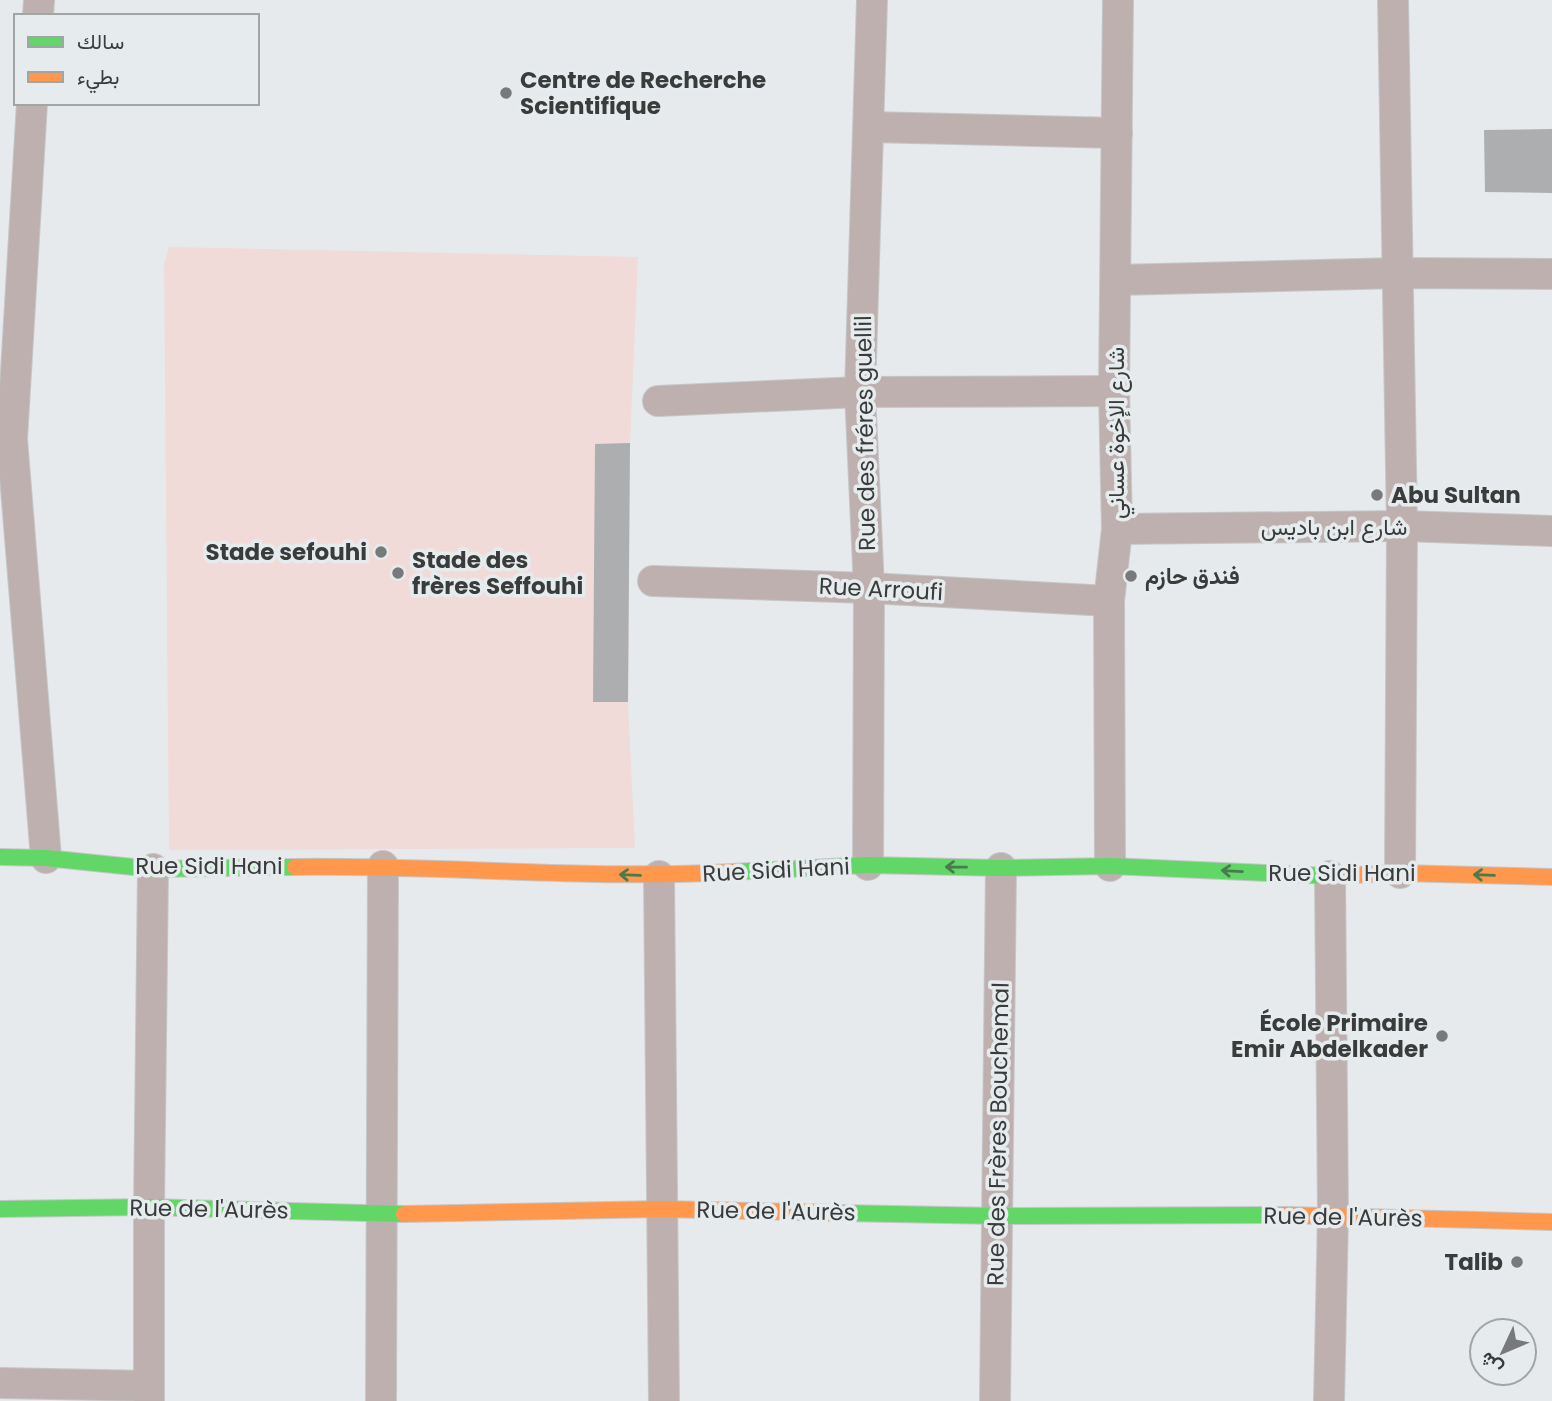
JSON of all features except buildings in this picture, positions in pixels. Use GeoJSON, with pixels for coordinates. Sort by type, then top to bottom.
{"type":"FeatureCollection","features":[{"type":"Feature","properties":{"kind":"street","name":"Rue des fréres guellil"},"geometry":{"type":"LineString","coordinates":[[868,865],[869,588],[860,392],[872,0]]}},
{"type":"Feature","properties":{"kind":"street","name":"شارع الإخوة عساني"},"geometry":{"type":"LineString","coordinates":[[1110,866],[1109,601],[1116,529],[1114,391],[1118,0]]}},
{"type":"Feature","properties":{"kind":"street"},"geometry":{"type":"LineString","coordinates":[[1393,0],[1402,526],[1401,873]]}},
{"type":"Feature","properties":{"kind":"street"},"geometry":{"type":"LineString","coordinates":[[32,105],[6,440],[46,858]]}},
{"type":"Feature","properties":{"kind":"street"},"geometry":{"type":"LineString","coordinates":[[870,127],[1117,133]]}},
{"type":"Feature","properties":{"kind":"street"},"geometry":{"type":"LineString","coordinates":[[1116,280],[1399,272],[1552,274]]}},
{"type":"Feature","properties":{"kind":"street"},"geometry":{"type":"LineString","coordinates":[[658,401],[860,392],[1114,391]]}},
{"type":"Feature","properties":{"kind":"street","name":"شارع ابن باديس"},"geometry":{"type":"LineString","coordinates":[[1116,529],[1402,526],[1552,531]]}},
{"type":"Feature","properties":{"kind":"street","name":"Rue Arroufi"},"geometry":{"type":"LineString","coordinates":[[653,581],[869,588],[1109,601]]}},
{"type":"Feature","properties":{"kind":"street","name":"Rue Sidi Hani"},"geometry":{"type":"LineString","coordinates":[[0,858],[46,858],[153,869],[383,866],[659,876],[868,865],[1001,868],[1110,866],[1330,876],[1401,873],[1552,877]]}},
{"type":"Feature","properties":{"kind":"street"},"geometry":{"type":"LineString","coordinates":[[381,1401],[383,866]]}},
{"type":"Feature","properties":{"kind":"street","name":"Rue des Frères Bouchemal"},"geometry":{"type":"LineString","coordinates":[[995,1401],[1001,868]]}},
{"type":"Feature","properties":{"kind":"street"},"geometry":{"type":"LineString","coordinates":[[0,1383],[149,1393],[153,869]]}},
{"type":"Feature","properties":{"kind":"street"},"geometry":{"type":"LineString","coordinates":[[659,876],[664,1401]]}},
{"type":"Feature","properties":{"kind":"street"},"geometry":{"type":"LineString","coordinates":[[1329,1401],[1333,1215],[1330,876]]}},
{"type":"Feature","properties":{"kind":"street","name":"Rue de l'Aurès"},"geometry":{"type":"LineString","coordinates":[[0,1209],[149,1207],[380,1214],[662,1209],[998,1216],[1333,1215],[1552,1222]]}},
{"type":"Feature","properties":{"kind":"shaded area","name":"Stade des frères Seffouhi"},"geometry":{"type":"Polygon","coordinates":[[[169,247],[638,257],[630,443],[628,702],[635,848],[169,850],[164,264],[169,247]]]}},
{"type":"Feature","properties":{"kind":"traffic: fast"},"geometry":{"type":"LineString","coordinates":[[0,857],[46,858],[153,869],[295,867]]}},
{"type":"Feature","properties":{"kind":"traffic: fast"},"geometry":{"type":"LineString","coordinates":[[732,872],[868,865],[1001,868],[1110,866],[1330,876]]}},
{"type":"Feature","properties":{"kind":"traffic: fast"},"geometry":{"type":"LineString","coordinates":[[0,1209],[149,1207],[404,1214]]}},
{"type":"Feature","properties":{"kind":"traffic: fast"},"geometry":{"type":"LineString","coordinates":[[841,1213],[998,1216],[1286,1215]]}},
{"type":"Feature","properties":{"kind":"traffic: slow"},"geometry":{"type":"LineString","coordinates":[[295,867],[623,874],[732,872]]}},
{"type":"Feature","properties":{"kind":"traffic: slow"},"geometry":{"type":"LineString","coordinates":[[1330,876],[1400,873],[1552,877]]}},
{"type":"Feature","properties":{"kind":"traffic: slow"},"geometry":{"type":"LineString","coordinates":[[404,1214],[661,1209],[841,1213]]}},
{"type":"Feature","properties":{"kind":"traffic: slow"},"geometry":{"type":"LineString","coordinates":[[1286,1215],[1552,1222]]}},
{"type":"Feature","properties":{"kind":"place","name":"Centre de Recherche Scientifique"},"geometry":{"type":"Point","coordinates":[506,93]}},
{"type":"Feature","properties":{"kind":"place","name":"Abu Sultan"},"geometry":{"type":"Point","coordinates":[1377,495]}},
{"type":"Feature","properties":{"kind":"place","name":"Stade sefouhi"},"geometry":{"type":"Point","coordinates":[381,552]}},
{"type":"Feature","properties":{"kind":"place","name":"Stade des frères Seffouhi"},"geometry":{"type":"Point","coordinates":[398,573]}},
{"type":"Feature","properties":{"kind":"place","name":"فندق حازم"},"geometry":{"type":"Point","coordinates":[1131,576]}},
{"type":"Feature","properties":{"kind":"place","name":"École Primaire Emir Abdelkader"},"geometry":{"type":"Point","coordinates":[1442,1036]}},
{"type":"Feature","properties":{"kind":"place","name":"Talib"},"geometry":{"type":"Point","coordinates":[1517,1262]}}]}
